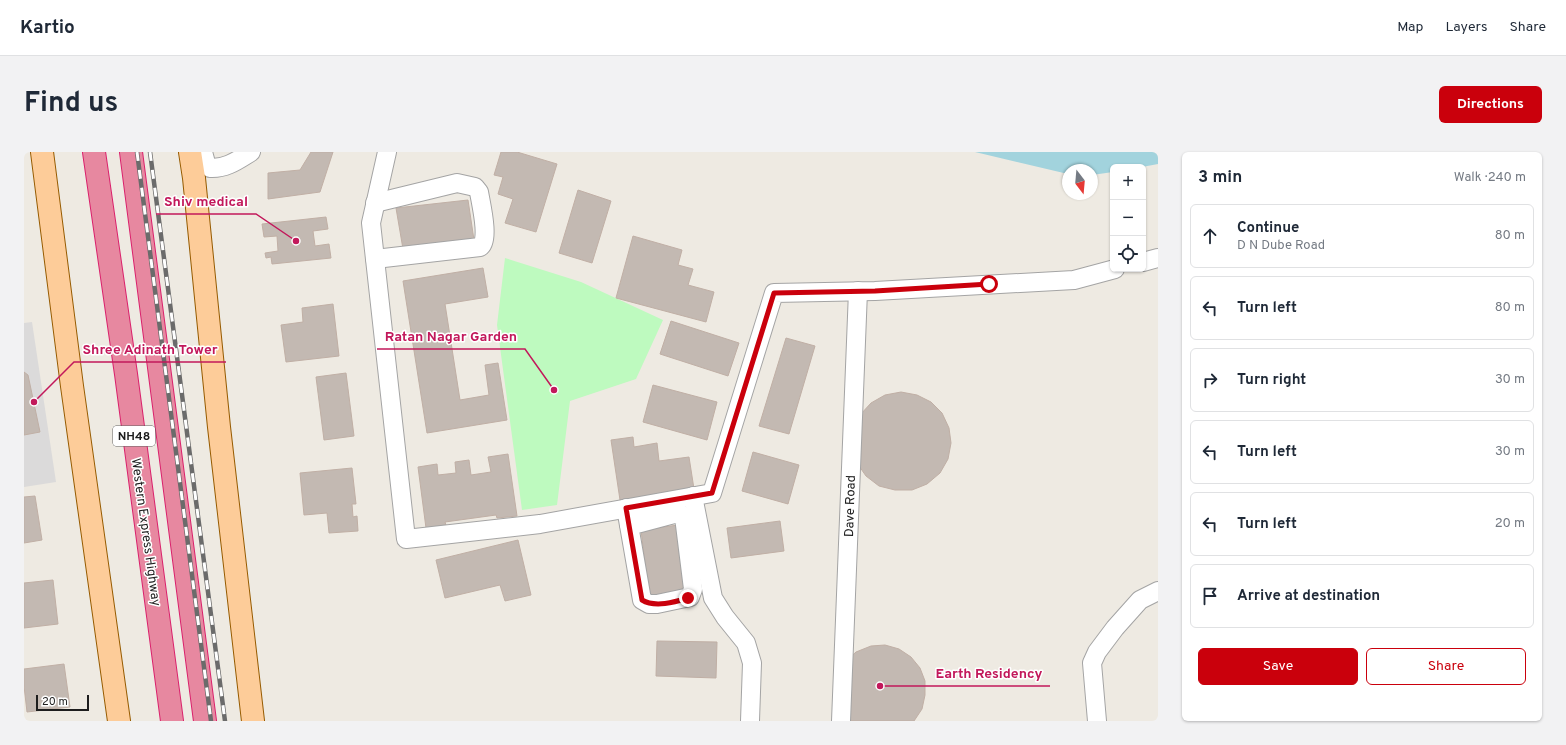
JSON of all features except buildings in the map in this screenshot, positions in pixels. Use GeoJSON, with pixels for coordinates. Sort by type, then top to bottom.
{"type":"FeatureCollection","features":[{"type":"Feature","properties":{"kind":"highway","name":"Western Express Highway"},"geometry":{"type":"LineString","coordinates":[[94,152],[127,381],[172,721]]}},
{"type":"Feature","properties":{"kind":"highway","name":"NH48"},"geometry":{"type":"LineString","coordinates":[[131,152],[205,721]]}},
{"type":"Feature","properties":{"kind":"main road"},"geometry":{"type":"LineString","coordinates":[[42,152],[72,386],[118,721]]}},
{"type":"Feature","properties":{"kind":"main road"},"geometry":{"type":"LineString","coordinates":[[190,152],[194,178],[220,443],[253,721]]}},
{"type":"Feature","properties":{"kind":"street"},"geometry":{"type":"LineString","coordinates":[[203,152],[206,163],[210,168],[218,169],[251,152]]}},
{"type":"Feature","properties":{"kind":"street"},"geometry":{"type":"LineString","coordinates":[[387,152],[371,223],[406,539],[540,524],[712,493],[774,293],[875,291],[1074,280],[1110,270]]}},
{"type":"Feature","properties":{"kind":"street"},"geometry":{"type":"LineString","coordinates":[[375,203],[457,183],[470,185],[479,192],[486,238],[483,245],[480,247],[375,259]]}},
{"type":"Feature","properties":{"kind":"street"},"geometry":{"type":"LineString","coordinates":[[1146,261],[1158,258]]}},
{"type":"Feature","properties":{"kind":"street","name":"Dave Road"},"geometry":{"type":"LineString","coordinates":[[841,721],[858,291]]}},
{"type":"Feature","properties":{"kind":"street"},"geometry":{"type":"LineString","coordinates":[[693,496],[713,598],[725,617],[746,644],[752,663],[750,721]]}},
{"type":"Feature","properties":{"kind":"street"},"geometry":{"type":"LineString","coordinates":[[626,508],[629,526],[642,600],[649,604],[657,604],[690,597],[693,589],[687,528],[684,517],[682,515],[674,514],[629,526]]}},
{"type":"Feature","properties":{"kind":"street"},"geometry":{"type":"LineString","coordinates":[[1097,721],[1092,662],[1097,652],[1115,628],[1140,600],[1158,591]]}},
{"type":"Feature","properties":{"kind":"shaded area"},"geometry":{"type":"Polygon","coordinates":[[[32,322],[56,482],[24,487],[24,323],[32,322]]]}},
{"type":"Feature","properties":{"kind":"green space"},"geometry":{"type":"Polygon","coordinates":[[[505,258],[581,282],[663,320],[636,379],[570,401],[557,505],[522,510],[497,325],[505,258]]]}},
{"type":"Feature","properties":{"kind":"water"},"geometry":{"type":"Polygon","coordinates":[[[975,152],[1158,152],[1158,164],[1146,166],[1146,164],[1110,164],[1110,172],[1098,174],[1098,164],[1062,164],[1062,173],[975,152]]]}},
{"type":"Feature","properties":{"kind":"railway"},"geometry":{"type":"LineString","coordinates":[[137,152],[211,721]]}},
{"type":"Feature","properties":{"kind":"railway"},"geometry":{"type":"LineString","coordinates":[[150,152],[225,721]]}},
{"type":"Feature","properties":{"kind":"place","name":"Shiv medical"},"geometry":{"type":"Point","coordinates":[296,241]}},
{"type":"Feature","properties":{"kind":"place","name":"Ratan Nagar Garden"},"geometry":{"type":"Point","coordinates":[554,390]}},
{"type":"Feature","properties":{"kind":"place","name":"Shree Adinath Tower"},"geometry":{"type":"Point","coordinates":[34,402]}},
{"type":"Feature","properties":{"kind":"place","name":"Earth Residency"},"geometry":{"type":"Point","coordinates":[880,686]}},
{"type":"Feature","properties":{"kind":"route"},"geometry":{"type":"LineString","coordinates":[[688,598],[657,604],[649,604],[642,600],[626,508],[712,493],[774,293],[875,291],[989,284]]}}]}
